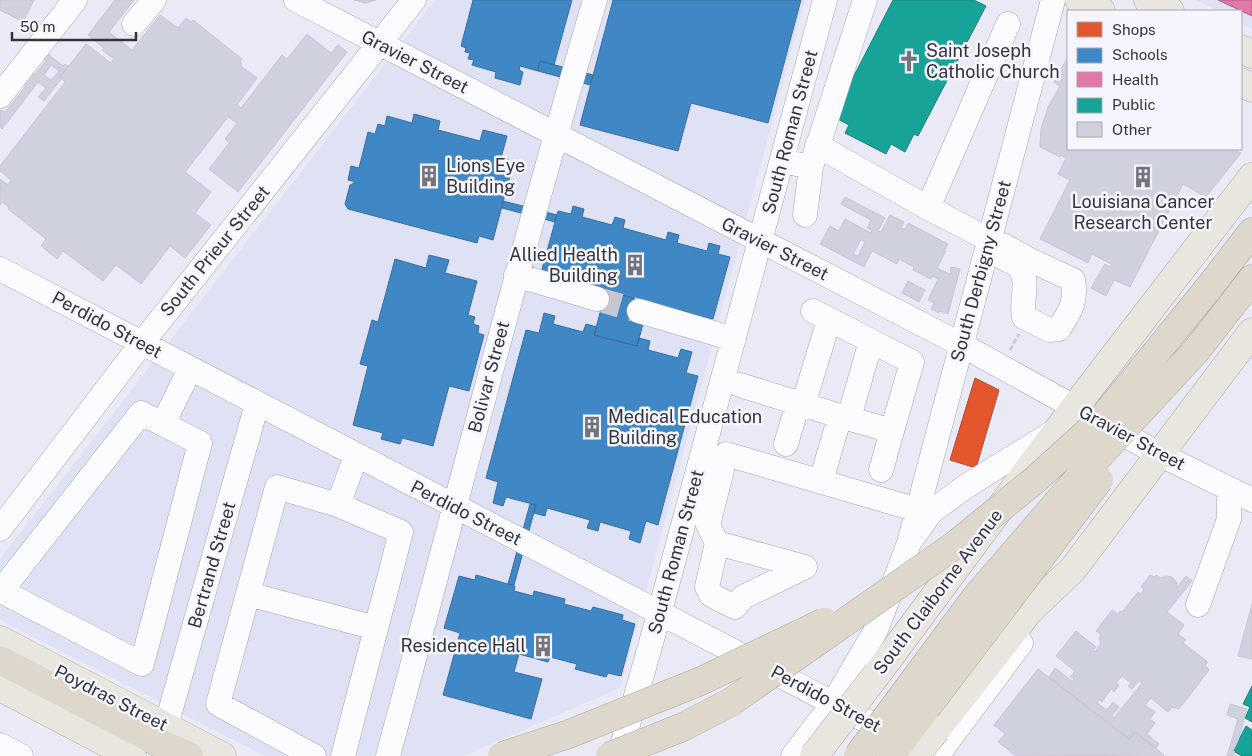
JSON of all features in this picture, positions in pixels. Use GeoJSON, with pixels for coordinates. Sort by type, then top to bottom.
{"type":"FeatureCollection","features":[{"type":"Feature","properties":{"kind":"highway"},"geometry":{"type":"LineString","coordinates":[[610,756],[683,727],[731,702],[962,539],[1036,479],[1102,419],[1252,232]]}},
{"type":"Feature","properties":{"kind":"highway"},"geometry":{"type":"LineString","coordinates":[[890,756],[1252,279]]}},
{"type":"Feature","properties":{"kind":"highway"},"geometry":{"type":"LineString","coordinates":[[858,756],[976,597],[1083,473],[1196,352]]}},
{"type":"Feature","properties":{"kind":"highway"},"geometry":{"type":"LineString","coordinates":[[502,756],[569,734],[701,681],[893,588]]}},
{"type":"Feature","properties":{"kind":"highway"},"geometry":{"type":"LineString","coordinates":[[0,660],[164,745],[189,756]]}},
{"type":"Feature","properties":{"kind":"main road"},"geometry":{"type":"LineString","coordinates":[[1079,0],[1099,10]]}},
{"type":"Feature","properties":{"kind":"main road"},"geometry":{"type":"LineString","coordinates":[[1148,0],[1168,10]]}},
{"type":"Feature","properties":{"kind":"main road","name":"South Claiborne Avenue"},"geometry":{"type":"LineString","coordinates":[[814,756],[1068,417],[1252,177]]}},
{"type":"Feature","properties":{"kind":"main road"},"geometry":{"type":"LineString","coordinates":[[915,756],[935,747],[1030,611],[1073,569],[1252,332]]}},
{"type":"Feature","properties":{"kind":"main road","name":"Poydras Street"},"geometry":{"type":"LineString","coordinates":[[0,640],[222,756]]}},
{"type":"Feature","properties":{"kind":"main road"},"geometry":{"type":"LineString","coordinates":[[0,686],[132,756]]}},
{"type":"Feature","properties":{"kind":"street"},"geometry":{"type":"LineString","coordinates":[[0,96],[75,0]]}},
{"type":"Feature","properties":{"kind":"street"},"geometry":{"type":"LineString","coordinates":[[134,24],[154,0]]}},
{"type":"Feature","properties":{"kind":"street","name":"Gravier Street"},"geometry":{"type":"LineString","coordinates":[[296,0],[962,345],[1068,417],[1159,454],[1252,500]]}},
{"type":"Feature","properties":{"kind":"street","name":"South Prieur Street"},"geometry":{"type":"LineString","coordinates":[[0,529],[142,344],[414,0]]}},
{"type":"Feature","properties":{"kind":"street","name":"Bolivar Street"},"geometry":{"type":"LineString","coordinates":[[388,756],[516,275],[595,0]]}},
{"type":"Feature","properties":{"kind":"street","name":"South Roman Street"},"geometry":{"type":"LineString","coordinates":[[619,756],[761,242],[825,0]]}},
{"type":"Feature","properties":{"kind":"street"},"geometry":{"type":"LineString","coordinates":[[804,215],[811,167],[817,145],[865,0]]}},
{"type":"Feature","properties":{"kind":"street","name":"South Derbigny Street"},"geometry":{"type":"LineString","coordinates":[[909,542],[991,245],[1053,0]]}},
{"type":"Feature","properties":{"kind":"street"},"geometry":{"type":"LineString","coordinates":[[928,208],[1008,24]]}},
{"type":"Feature","properties":{"kind":"street"},"geometry":{"type":"LineString","coordinates":[[817,145],[991,245]]}},
{"type":"Feature","properties":{"kind":"street"},"geometry":{"type":"LineString","coordinates":[[782,162],[811,167]]}},
{"type":"Feature","properties":{"kind":"street","name":"Perdido Street"},"geometry":{"type":"LineString","coordinates":[[0,269],[455,508],[660,612],[833,703],[935,747]]}},
{"type":"Feature","properties":{"kind":"street"},"geometry":{"type":"LineString","coordinates":[[516,275],[597,299]]}},
{"type":"Feature","properties":{"kind":"street"},"geometry":{"type":"LineString","coordinates":[[639,312],[734,339]]}},
{"type":"Feature","properties":{"kind":"street"},"geometry":{"type":"LineString","coordinates":[[786,444],[801,404],[821,316],[912,362],[881,470]]}},
{"type":"Feature","properties":{"kind":"street"},"geometry":{"type":"LineString","coordinates":[[821,481],[871,341]]}},
{"type":"Feature","properties":{"kind":"street"},"geometry":{"type":"LineString","coordinates":[[163,424],[190,369]]}},
{"type":"Feature","properties":{"kind":"street"},"geometry":{"type":"LineString","coordinates":[[740,385],[892,431]]}},
{"type":"Feature","properties":{"kind":"street","name":"Bertrand Street"},"geometry":{"type":"LineString","coordinates":[[166,726],[257,404]]}},
{"type":"Feature","properties":{"kind":"street"},"geometry":{"type":"LineString","coordinates":[[141,413],[163,424],[200,443],[142,664],[1,591],[141,413]]}},
{"type":"Feature","properties":{"kind":"street","name":"South Claiborne Avenue"},"geometry":{"type":"LineString","coordinates":[[794,756],[833,703],[876,630],[909,542],[931,512],[1068,417]]}},
{"type":"Feature","properties":{"kind":"street"},"geometry":{"type":"LineString","coordinates":[[717,543],[708,525],[726,454],[918,510]]}},
{"type":"Feature","properties":{"kind":"street"},"geometry":{"type":"LineString","coordinates":[[338,505],[356,456]]}},
{"type":"Feature","properties":{"kind":"street"},"geometry":{"type":"LineString","coordinates":[[314,756],[218,704],[277,487],[338,505],[401,532],[343,756]]}},
{"type":"Feature","properties":{"kind":"street"},"geometry":{"type":"LineString","coordinates":[[1198,605],[1228,519],[1229,489]]}},
{"type":"Feature","properties":{"kind":"street"},"geometry":{"type":"LineString","coordinates":[[248,594],[376,628]]}},
{"type":"Feature","properties":{"kind":"street"},"geometry":{"type":"LineString","coordinates":[[0,745],[21,756]]}},
{"type":"Feature","properties":{"kind":"path"},"geometry":{"type":"LineString","coordinates":[[1010,350],[1018,336]]}},
{"type":"Feature","properties":{"kind":"shaded area"},"geometry":{"type":"Polygon","coordinates":[[[435,0],[805,0],[620,688],[463,756],[265,756],[0,620],[0,559],[435,0]]]}},
{"type":"Feature","properties":{"kind":"shaded area"},"geometry":{"type":"Polygon","coordinates":[[[1196,0],[1252,0],[1252,29],[1242,24],[1242,10],[1216,10],[1196,0]]]}},
{"type":"Feature","properties":{"kind":"building: Shops"},"geometry":{"type":"Polygon","coordinates":[[[975,378],[999,390],[976,468],[950,460],[975,378]]]}},
{"type":"Feature","properties":{"kind":"building: Schools"},"geometry":{"type":"Polygon","coordinates":[[[473,0],[572,0],[554,65],[540,61],[538,71],[520,66],[519,70],[523,72],[520,85],[495,78],[496,72],[472,65],[474,60],[468,59],[470,53],[465,52],[466,48],[461,46],[473,0]]]}},
{"type":"Feature","properties":{"kind":"building: Schools"},"geometry":{"type":"Polygon","coordinates":[[[613,0],[801,0],[768,123],[691,103],[678,151],[580,125],[613,0]]]}},
{"type":"Feature","properties":{"kind":"building: Schools"},"geometry":{"type":"Polygon","coordinates":[[[540,61],[593,75],[590,85],[538,71],[540,61]]]}},
{"type":"Feature","properties":{"kind":"building: Schools","name":"Lions Eye Building"},"geometry":{"type":"Polygon","coordinates":[[[414,114],[440,121],[438,130],[480,141],[483,130],[507,136],[501,158],[508,159],[505,170],[511,172],[493,240],[479,236],[477,243],[348,209],[345,204],[350,185],[356,182],[348,180],[351,166],[359,168],[368,132],[375,134],[378,124],[385,126],[387,116],[412,123],[414,114]]]}},
{"type":"Feature","properties":{"kind":"building: Schools"},"geometry":{"type":"Polygon","coordinates":[[[503,201],[557,215],[555,222],[502,208],[503,201]]]}},
{"type":"Feature","properties":{"kind":"building: Schools","name":"Allied Health Building"},"geometry":{"type":"Polygon","coordinates":[[[573,206],[584,209],[582,217],[612,225],[615,217],[625,220],[623,228],[666,240],[668,232],[679,235],[677,243],[707,251],[709,243],[720,246],[718,254],[730,257],[713,319],[701,316],[698,324],[687,322],[690,313],[606,291],[604,299],[541,273],[558,211],[571,214],[573,206]]]}},
{"type":"Feature","properties":{"kind":"building: Schools"},"geometry":{"type":"Polygon","coordinates":[[[429,255],[449,260],[445,273],[477,281],[468,315],[475,317],[473,324],[479,326],[478,333],[484,335],[469,391],[449,386],[433,446],[402,438],[400,444],[381,439],[383,433],[353,425],[368,366],[360,364],[372,320],[378,322],[395,259],[426,268],[429,255]]]}},
{"type":"Feature","properties":{"kind":"building: Schools"},"geometry":{"type":"Polygon","coordinates":[[[606,291],[649,302],[637,346],[594,335],[606,291]]]}},
{"type":"Feature","properties":{"kind":"building: Schools","name":"Medical Education Building"},"geometry":{"type":"Polygon","coordinates":[[[544,313],[555,316],[553,324],[583,332],[586,324],[597,327],[594,335],[637,346],[639,338],[650,341],[648,350],[678,358],[681,349],[692,352],[686,373],[698,376],[658,525],[646,521],[640,543],[629,539],[631,531],[600,522],[598,531],[587,528],[590,520],[547,508],[545,516],[534,513],[536,505],[506,497],[503,506],[493,503],[498,482],[486,478],[526,330],[539,333],[544,313]]]}},
{"type":"Feature","properties":{"kind":"building: Schools"},"geometry":{"type":"Polygon","coordinates":[[[530,504],[536,505],[514,585],[508,584],[530,504]]]}},
{"type":"Feature","properties":{"kind":"building: Schools","name":"Residence Hall"},"geometry":{"type":"Polygon","coordinates":[[[476,575],[515,586],[514,591],[533,596],[534,591],[565,599],[564,604],[591,611],[593,607],[623,615],[622,620],[635,624],[621,676],[608,673],[606,677],[575,669],[577,664],[550,657],[548,662],[519,654],[514,672],[542,679],[531,719],[443,695],[460,633],[444,628],[459,576],[475,580],[476,575]]]}},
{"type":"Feature","properties":{"kind":"building: Health"},"geometry":{"type":"Polygon","coordinates":[[[1218,0],[1252,0],[1252,16],[1218,0]]]}},
{"type":"Feature","properties":{"kind":"building: Public","name":"Saint Joseph Catholic Church"},"geometry":{"type":"Polygon","coordinates":[[[893,0],[974,0],[986,6],[918,136],[914,134],[905,152],[891,144],[886,154],[845,133],[849,125],[836,118],[846,98],[843,97],[893,0]]]}},
{"type":"Feature","properties":{"kind":"building: Public"},"geometry":{"type":"Polygon","coordinates":[[[1252,686],[1252,722],[1245,718],[1250,707],[1243,704],[1252,686]]]}},
{"type":"Feature","properties":{"kind":"building: Public"},"geometry":{"type":"Polygon","coordinates":[[[1246,726],[1252,730],[1252,756],[1242,756],[1233,751],[1246,726]]]}},
{"type":"Feature","properties":{"kind":"building: Other"},"geometry":{"type":"Polygon","coordinates":[[[0,0],[34,0],[23,22],[0,10],[0,0]]]}},
{"type":"Feature","properties":{"kind":"building: Other"},"geometry":{"type":"Polygon","coordinates":[[[115,0],[134,0],[109,32],[132,50],[160,15],[178,28],[186,18],[191,22],[193,20],[242,59],[240,62],[241,66],[257,78],[237,105],[241,108],[282,55],[287,59],[307,34],[331,53],[338,45],[347,52],[238,192],[209,169],[229,143],[225,139],[237,123],[228,117],[185,172],[211,192],[195,213],[211,225],[185,258],[170,246],[141,284],[116,265],[103,281],[63,251],[57,259],[41,246],[46,239],[8,209],[9,207],[2,202],[0,205],[0,179],[8,185],[11,180],[0,171],[0,166],[65,82],[60,77],[86,44],[111,63],[114,59],[102,50],[104,48],[88,35],[115,0]]]}},
{"type":"Feature","properties":{"kind":"building: Other"},"geometry":{"type":"Polygon","coordinates":[[[354,0],[376,0],[366,3],[354,0]]]}},
{"type":"Feature","properties":{"kind":"building: Other"},"geometry":{"type":"Polygon","coordinates":[[[48,54],[63,66],[65,64],[68,66],[60,77],[62,78],[44,101],[38,97],[46,88],[38,82],[2,129],[0,127],[0,110],[5,112],[26,86],[21,82],[30,71],[35,74],[46,61],[43,59],[48,54]],[[51,65],[44,75],[51,80],[59,71],[51,65]]]}},
{"type":"Feature","properties":{"kind":"building: Other","name":"Louisiana Cancer Research Center"},"geometry":{"type":"Polygon","coordinates":[[[1067,59],[1067,150],[1235,150],[1241,153],[1206,197],[1183,184],[1130,287],[1114,280],[1106,296],[1091,288],[1105,264],[1110,267],[1111,264],[1092,254],[1088,263],[1040,239],[1070,180],[1058,174],[1066,158],[1040,147],[1041,129],[1048,107],[1060,86],[1054,82],[1067,59]]]}},
{"type":"Feature","properties":{"kind":"building: Other"},"geometry":{"type":"Polygon","coordinates":[[[845,197],[885,218],[878,231],[881,232],[890,215],[904,222],[901,228],[905,229],[908,223],[948,244],[937,268],[950,274],[951,267],[960,269],[948,314],[939,311],[939,313],[931,309],[934,303],[928,300],[938,279],[932,276],[931,279],[913,270],[914,267],[899,259],[897,264],[872,251],[864,267],[820,244],[830,226],[839,231],[845,219],[871,233],[872,230],[867,228],[871,220],[841,204],[845,197]],[[861,240],[853,254],[858,256],[865,242],[861,240]]]}},
{"type":"Feature","properties":{"kind":"building: Other"},"geometry":{"type":"Polygon","coordinates":[[[908,281],[925,290],[919,302],[902,293],[908,281]]]}},
{"type":"Feature","properties":{"kind":"building: Other"},"geometry":{"type":"Polygon","coordinates":[[[1150,575],[1154,577],[1156,575],[1161,578],[1166,576],[1172,577],[1177,583],[1176,589],[1186,576],[1192,581],[1167,612],[1184,625],[1178,634],[1186,640],[1183,643],[1208,662],[1205,665],[1209,670],[1179,709],[1172,707],[1168,712],[1151,698],[1145,705],[1155,712],[1150,719],[1155,723],[1147,734],[1159,744],[1156,748],[1135,732],[1129,739],[1049,677],[1055,668],[1072,681],[1074,679],[1070,677],[1075,671],[1056,656],[1076,631],[1096,647],[1093,650],[1095,652],[1101,643],[1099,638],[1101,635],[1096,631],[1112,610],[1118,614],[1120,611],[1122,612],[1138,592],[1140,594],[1144,590],[1141,587],[1150,575]],[[1122,676],[1116,683],[1119,685],[1114,692],[1111,689],[1102,702],[1100,700],[1097,703],[1107,710],[1113,702],[1119,707],[1112,716],[1114,718],[1142,683],[1139,681],[1132,689],[1128,686],[1131,683],[1122,676]]]}},
{"type":"Feature","properties":{"kind":"building: Other"},"geometry":{"type":"Polygon","coordinates":[[[1252,604],[1252,659],[1238,656],[1252,604]]]}},
{"type":"Feature","properties":{"kind":"building: Other"},"geometry":{"type":"Polygon","coordinates":[[[1038,669],[1129,739],[1135,732],[1164,755],[1016,756],[998,742],[1005,734],[994,725],[1038,669]]]}},
{"type":"Feature","properties":{"kind":"building: Other"},"geometry":{"type":"Polygon","coordinates":[[[1230,704],[1247,709],[1238,741],[1233,751],[1235,752],[1234,756],[1227,756],[1238,719],[1227,715],[1230,704]]]}},
{"type":"Feature","properties":{"kind":"tunnel"},"geometry":{"type":"LineString","coordinates":[[597,299],[639,311]]}},
{"type":"Feature","properties":{"kind":"place","name":"Saint Joseph Catholic Church"},"geometry":{"type":"Point","coordinates":[909,61]}},
{"type":"Feature","properties":{"kind":"place","name":"Lions Eye Building"},"geometry":{"type":"Point","coordinates":[429,176]}},
{"type":"Feature","properties":{"kind":"place","name":"Louisiana Cancer Research Center"},"geometry":{"type":"Point","coordinates":[1143,177]}},
{"type":"Feature","properties":{"kind":"place","name":"Allied Health Building"},"geometry":{"type":"Point","coordinates":[635,265]}},
{"type":"Feature","properties":{"kind":"place","name":"Medical Education Building"},"geometry":{"type":"Point","coordinates":[592,427]}},
{"type":"Feature","properties":{"kind":"place","name":"Residence Hall"},"geometry":{"type":"Point","coordinates":[543,646]}}]}
